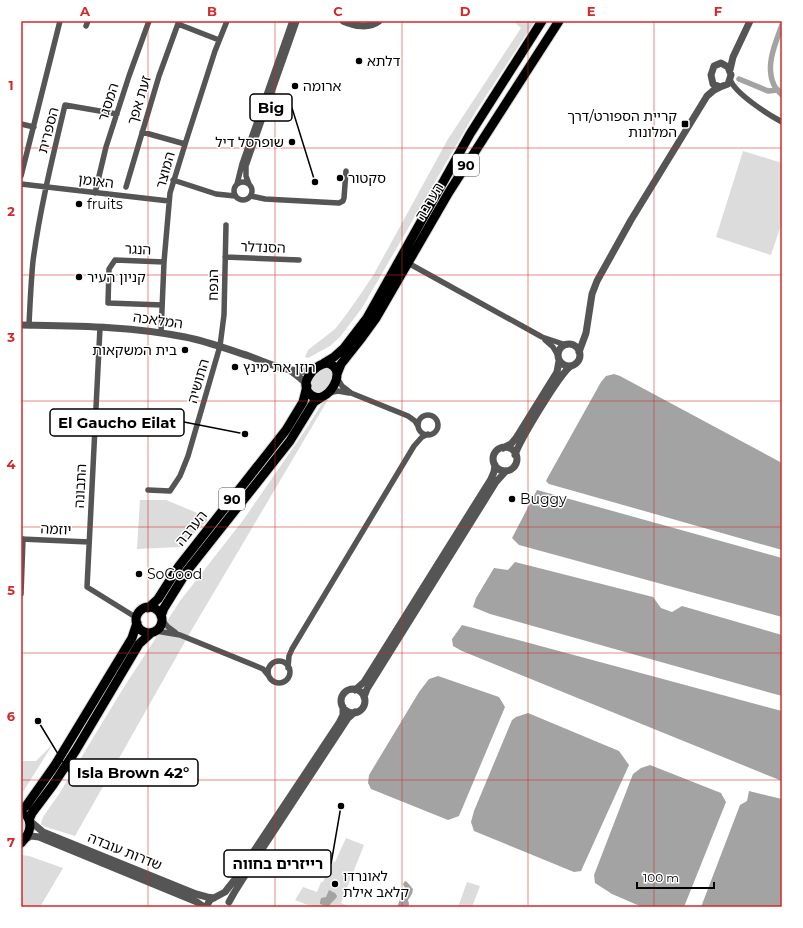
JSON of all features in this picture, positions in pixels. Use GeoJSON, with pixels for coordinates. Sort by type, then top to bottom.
{"type":"FeatureCollection","features":[{"type":"Feature","properties":{"kind":"highway","name":"הערבה"},"geometry":{"type":"LineString","coordinates":[[324,363],[344,348],[367,318],[470,134],[542,21]]}},
{"type":"Feature","properties":{"kind":"highway","name":"הערבה"},"geometry":{"type":"LineString","coordinates":[[337,376],[341,364],[368,329],[457,180],[558,21]]}},
{"type":"Feature","properties":{"kind":"highway","name":"90"},"geometry":{"type":"LineString","coordinates":[[307,385],[309,376],[313,370],[318,365],[324,363]]}},
{"type":"Feature","properties":{"kind":"highway"},"geometry":{"type":"LineString","coordinates":[[324,363],[332,365],[336,369],[337,376]]}},
{"type":"Feature","properties":{"kind":"highway","name":"90"},"geometry":{"type":"LineString","coordinates":[[325,395],[335,384],[337,376]]}},
{"type":"Feature","properties":{"kind":"highway","name":"הערבה"},"geometry":{"type":"LineString","coordinates":[[148,608],[158,599],[183,561],[286,430],[303,402],[307,385]]}},
{"type":"Feature","properties":{"kind":"highway"},"geometry":{"type":"LineString","coordinates":[[307,385],[308,392],[311,396],[317,398],[325,395]]}},
{"type":"Feature","properties":{"kind":"highway","name":"הערבה"},"geometry":{"type":"LineString","coordinates":[[162,618],[164,608],[187,571],[286,448],[298,431],[314,402],[325,395]]}},
{"type":"Feature","properties":{"kind":"highway"},"geometry":{"type":"LineString","coordinates":[[23,841],[30,829],[32,813],[76,750],[139,644],[161,626],[162,618],[155,609],[148,608],[142,610],[137,620],[132,638],[64,751],[21,811],[27,815],[30,820]]}},
{"type":"Feature","properties":{"kind":"highway"},"geometry":{"type":"LineString","coordinates":[[137,620],[143,631],[153,632]]}},
{"type":"Feature","properties":{"kind":"street"},"geometry":{"type":"LineString","coordinates":[[21,176],[60,21]]}},
{"type":"Feature","properties":{"kind":"street","name":"המסגר"},"geometry":{"type":"LineString","coordinates":[[96,193],[102,159],[150,21]]}},
{"type":"Feature","properties":{"kind":"street","name":"המוצר"},"geometry":{"type":"LineString","coordinates":[[161,333],[164,262],[169,201],[185,144],[219,40],[227,21]]}},
{"type":"Feature","properties":{"kind":"street"},"geometry":{"type":"LineString","coordinates":[[235,196],[234,191],[242,164],[292,21]]}},
{"type":"Feature","properties":{"kind":"street"},"geometry":{"type":"LineString","coordinates":[[174,180],[213,194],[235,196],[239,200],[248,199],[251,196],[253,190],[246,176],[246,166],[297,21]]}},
{"type":"Feature","properties":{"kind":"street"},"geometry":{"type":"LineString","coordinates":[[343,21],[365,26],[373,25],[379,21]]}},
{"type":"Feature","properties":{"kind":"street"},"geometry":{"type":"LineString","coordinates":[[750,21],[732,59],[730,79],[735,88],[756,106],[782,122]]}},
{"type":"Feature","properties":{"kind":"street"},"geometry":{"type":"LineString","coordinates":[[178,22],[219,40]]}},
{"type":"Feature","properties":{"kind":"street","name":"זעת אפך"},"geometry":{"type":"LineString","coordinates":[[126,187],[168,48],[178,22]]}},
{"type":"Feature","properties":{"kind":"street"},"geometry":{"type":"LineString","coordinates":[[707,96],[713,68],[729,57],[736,49]]}},
{"type":"Feature","properties":{"kind":"street"},"geometry":{"type":"LineString","coordinates":[[719,63],[725,64],[730,71]]}},
{"type":"Feature","properties":{"kind":"street"},"geometry":{"type":"LineString","coordinates":[[711,77],[713,84],[735,88]]}},
{"type":"Feature","properties":{"kind":"street"},"geometry":{"type":"LineString","coordinates":[[495,465],[501,470],[506,470],[514,466],[519,444],[530,426],[562,375],[571,366],[578,362],[592,294],[597,281],[631,220],[707,96],[723,86],[730,79]]}},
{"type":"Feature","properties":{"kind":"street","name":"הספרית"},"geometry":{"type":"LineString","coordinates":[[29,325],[33,261],[46,187],[65,105],[117,114]]}},
{"type":"Feature","properties":{"kind":"street"},"geometry":{"type":"LineString","coordinates":[[21,124],[34,127]]}},
{"type":"Feature","properties":{"kind":"street"},"geometry":{"type":"LineString","coordinates":[[142,132],[185,144]]}},
{"type":"Feature","properties":{"kind":"street"},"geometry":{"type":"LineString","coordinates":[[251,196],[265,199],[339,203],[342,201],[344,196],[346,171]]}},
{"type":"Feature","properties":{"kind":"street"},"geometry":{"type":"LineString","coordinates":[[237,184],[242,182],[249,184]]}},
{"type":"Feature","properties":{"kind":"street","name":"האומן"},"geometry":{"type":"LineString","coordinates":[[21,184],[169,201]]}},
{"type":"Feature","properties":{"kind":"street","name":"הנפח"},"geometry":{"type":"LineString","coordinates":[[220,346],[224,315],[226,225]]}},
{"type":"Feature","properties":{"kind":"street","name":"הסנדלר"},"geometry":{"type":"LineString","coordinates":[[225,257],[299,260]]}},
{"type":"Feature","properties":{"kind":"street","name":"הנגר"},"geometry":{"type":"LineString","coordinates":[[162,305],[108,303],[108,289],[109,269],[115,260],[164,262]]}},
{"type":"Feature","properties":{"kind":"street"},"geometry":{"type":"LineString","coordinates":[[408,263],[542,337],[550,344],[558,358],[565,366],[571,366]]}},
{"type":"Feature","properties":{"kind":"street","name":"המלאכה"},"geometry":{"type":"LineString","coordinates":[[21,325],[100,328],[161,333],[220,346],[287,369],[303,371],[313,370]]}},
{"type":"Feature","properties":{"kind":"street","name":"התבונה"},"geometry":{"type":"LineString","coordinates":[[100,328],[87,587],[137,620]]}},
{"type":"Feature","properties":{"kind":"street"},"geometry":{"type":"LineString","coordinates":[[355,690],[364,682],[493,475],[495,465],[493,458],[494,454],[499,449],[511,444],[516,438],[557,372],[558,358],[561,347],[580,337],[586,329]]}},
{"type":"Feature","properties":{"kind":"street"},"geometry":{"type":"LineString","coordinates":[[542,337],[574,346],[579,352]]}},
{"type":"Feature","properties":{"kind":"street","name":"התושיה"},"geometry":{"type":"LineString","coordinates":[[148,490],[170,491],[183,469],[195,434],[220,346]]}},
{"type":"Feature","properties":{"kind":"street","name":"המלאכה"},"geometry":{"type":"LineString","coordinates":[[287,369],[298,376],[307,385]]}},
{"type":"Feature","properties":{"kind":"street"},"geometry":{"type":"LineString","coordinates":[[337,376],[342,386],[351,393]]}},
{"type":"Feature","properties":{"kind":"street"},"geometry":{"type":"LineString","coordinates":[[325,395],[338,391],[351,393],[408,416],[414,420],[423,434],[428,434]]}},
{"type":"Feature","properties":{"kind":"street"},"geometry":{"type":"LineString","coordinates":[[162,618],[168,627],[180,635],[264,670],[274,682],[282,683],[286,680],[289,676],[289,656],[292,649],[414,446],[422,438],[435,431],[437,422],[433,417],[430,416],[421,418],[408,416]]}},
{"type":"Feature","properties":{"kind":"street"},"geometry":{"type":"LineString","coordinates":[[414,446],[418,423],[421,418]]}},
{"type":"Feature","properties":{"kind":"street"},"geometry":{"type":"LineString","coordinates":[[503,448],[511,449],[516,455]]}},
{"type":"Feature","properties":{"kind":"street"},"geometry":{"type":"LineString","coordinates":[[231,906],[234,893],[250,866],[344,724],[351,715],[362,708],[366,689],[491,489],[506,470]]}},
{"type":"Feature","properties":{"kind":"street"},"geometry":{"type":"LineString","coordinates":[[21,594],[22,539]]}},
{"type":"Feature","properties":{"kind":"street","name":"יוזמה"},"geometry":{"type":"LineString","coordinates":[[22,539],[89,542]]}},
{"type":"Feature","properties":{"kind":"street"},"geometry":{"type":"LineString","coordinates":[[153,632],[180,635]]}},
{"type":"Feature","properties":{"kind":"street"},"geometry":{"type":"LineString","coordinates":[[256,666],[262,667],[271,665],[283,659],[292,649]]}},
{"type":"Feature","properties":{"kind":"street"},"geometry":{"type":"LineString","coordinates":[[277,662],[284,663],[288,668]]}},
{"type":"Feature","properties":{"kind":"street"},"geometry":{"type":"LineString","coordinates":[[268,675],[271,665]]}},
{"type":"Feature","properties":{"kind":"street"},"geometry":{"type":"LineString","coordinates":[[205,907],[208,902],[225,892],[339,723],[343,714],[341,700],[344,693],[348,690],[355,690],[362,693],[364,697]]}},
{"type":"Feature","properties":{"kind":"street"},"geometry":{"type":"LineString","coordinates":[[343,707],[349,712],[355,712]]}},
{"type":"Feature","properties":{"kind":"street","name":"שדרות עובדה"},"geometry":{"type":"LineString","coordinates":[[30,820],[43,832],[196,894],[207,897],[224,898],[231,906]]}},
{"type":"Feature","properties":{"kind":"street","name":"שדרות עובדה"},"geometry":{"type":"LineString","coordinates":[[23,841],[31,836],[39,837],[197,902],[205,907]]}},
{"type":"Feature","properties":{"kind":"shaded area"},"geometry":{"type":"Polygon","coordinates":[[[513,21],[535,21],[476,111],[362,308],[340,337],[330,346],[308,358],[305,357],[308,350],[335,329],[374,274],[448,139],[521,28],[513,21]]]}},
{"type":"Feature","properties":{"kind":"shaded area"},"geometry":{"type":"Polygon","coordinates":[[[743,151],[782,163],[782,222],[771,255],[716,237],[743,151]]]}},
{"type":"Feature","properties":{"kind":"shaded area"},"geometry":{"type":"Polygon","coordinates":[[[329,366],[334,374],[326,391],[315,394],[309,386],[315,372],[329,366]]]}},
{"type":"Feature","properties":{"kind":"shaded area"},"geometry":{"type":"Polygon","coordinates":[[[614,374],[782,463],[782,550],[549,484],[546,481],[601,382],[606,376],[614,374]]]}},
{"type":"Feature","properties":{"kind":"shaded area"},"geometry":{"type":"Polygon","coordinates":[[[329,398],[191,631],[75,836],[43,826],[41,824],[43,817],[59,794],[124,687],[180,601],[244,519],[321,405],[329,398]]]}},
{"type":"Feature","properties":{"kind":"shaded area"},"geometry":{"type":"Polygon","coordinates":[[[537,490],[782,558],[782,617],[519,545],[512,538],[537,490]]]}},
{"type":"Feature","properties":{"kind":"shaded area"},"geometry":{"type":"Polygon","coordinates":[[[140,500],[166,500],[202,515],[208,520],[180,547],[137,549],[140,500]]]}},
{"type":"Feature","properties":{"kind":"shaded area"},"geometry":{"type":"Polygon","coordinates":[[[515,562],[653,597],[661,608],[672,612],[682,606],[782,635],[782,696],[490,614],[473,607],[476,598],[494,568],[508,570],[515,562]]]}},
{"type":"Feature","properties":{"kind":"shaded area"},"geometry":{"type":"Polygon","coordinates":[[[462,625],[782,711],[782,781],[462,651],[453,646],[452,639],[462,625]]]}},
{"type":"Feature","properties":{"kind":"shaded area"},"geometry":{"type":"Polygon","coordinates":[[[438,676],[499,697],[505,707],[459,816],[448,820],[371,789],[368,783],[369,775],[419,692],[429,679],[438,676]]]}},
{"type":"Feature","properties":{"kind":"shaded area"},"geometry":{"type":"Polygon","coordinates":[[[528,713],[619,751],[629,765],[581,871],[574,872],[474,831],[471,822],[474,811],[512,720],[528,713]]]}},
{"type":"Feature","properties":{"kind":"shaded area"},"geometry":{"type":"Polygon","coordinates":[[[53,744],[21,795],[21,761],[36,761],[53,744]]]}},
{"type":"Feature","properties":{"kind":"shaded area"},"geometry":{"type":"Polygon","coordinates":[[[650,765],[721,793],[726,802],[684,907],[642,907],[612,894],[595,883],[594,875],[633,774],[641,768],[650,765]]]}},
{"type":"Feature","properties":{"kind":"shaded area"},"geometry":{"type":"Polygon","coordinates":[[[749,791],[782,799],[782,907],[701,907],[740,805],[747,801],[749,791]]]}},
{"type":"Feature","properties":{"kind":"shaded area"},"geometry":{"type":"Polygon","coordinates":[[[21,815],[23,816],[27,826],[21,838],[21,815]]]}},
{"type":"Feature","properties":{"kind":"shaded area"},"geometry":{"type":"Polygon","coordinates":[[[346,838],[364,845],[341,903],[350,907],[313,907],[295,900],[303,887],[317,892],[328,870],[330,871],[333,861],[335,862],[346,838]]]}},
{"type":"Feature","properties":{"kind":"shaded area"},"geometry":{"type":"Polygon","coordinates":[[[21,855],[29,856],[63,868],[40,907],[21,907],[21,855]]]}},
{"type":"Feature","properties":{"kind":"shaded area"},"geometry":{"type":"Polygon","coordinates":[[[405,881],[413,889],[408,900],[409,904],[408,907],[397,907],[402,894],[406,891],[403,884],[405,881]]]}},
{"type":"Feature","properties":{"kind":"shaded area"},"geometry":{"type":"Polygon","coordinates":[[[467,882],[480,886],[472,907],[458,907],[467,882]]]}},
{"type":"Feature","properties":{"kind":"shaded area"},"geometry":{"type":"Polygon","coordinates":[[[329,890],[337,896],[329,907],[320,904],[320,902],[321,898],[326,897],[329,890]]]}},
{"type":"Feature","properties":{"kind":"waterway"},"geometry":{"type":"LineString","coordinates":[[782,25],[772,55],[770,70],[774,85],[782,95]]}},
{"type":"Feature","properties":{"kind":"waterway"},"geometry":{"type":"LineString","coordinates":[[739,79],[768,91],[778,90]]}},
{"type":"Feature","properties":{"kind":"place","name":"דלתא"},"geometry":{"type":"Point","coordinates":[359,61]}},
{"type":"Feature","properties":{"kind":"place","name":"ארומה"},"geometry":{"type":"Point","coordinates":[295,86]}},
{"type":"Feature","properties":{"kind":"place","name":"קריית הספורט/דרך המלונות"},"geometry":{"type":"Point","coordinates":[685,124]}},
{"type":"Feature","properties":{"kind":"place","name":"שופרסל דיל"},"geometry":{"type":"Point","coordinates":[292,142]}},
{"type":"Feature","properties":{"kind":"place","name":"סקטור"},"geometry":{"type":"Point","coordinates":[340,178]}},
{"type":"Feature","properties":{"kind":"place","name":"Big"},"geometry":{"type":"Point","coordinates":[315,182]}},
{"type":"Feature","properties":{"kind":"place","name":"fruits"},"geometry":{"type":"Point","coordinates":[79,204]}},
{"type":"Feature","properties":{"kind":"place","name":"קניון העיר"},"geometry":{"type":"Point","coordinates":[79,277]}},
{"type":"Feature","properties":{"kind":"place","name":"בית המשקאות"},"geometry":{"type":"Point","coordinates":[185,350]}},
{"type":"Feature","properties":{"kind":"place","name":"רוזן את מינץ"},"geometry":{"type":"Point","coordinates":[235,367]}},
{"type":"Feature","properties":{"kind":"place","name":"El Gaucho Eilat"},"geometry":{"type":"Point","coordinates":[245,434]}},
{"type":"Feature","properties":{"kind":"place","name":"Buggy"},"geometry":{"type":"Point","coordinates":[512,499]}},
{"type":"Feature","properties":{"kind":"place","name":"SoGood"},"geometry":{"type":"Point","coordinates":[139,574]}},
{"type":"Feature","properties":{"kind":"place","name":"Isla Brown 42°"},"geometry":{"type":"Point","coordinates":[38,721]}},
{"type":"Feature","properties":{"kind":"place","name":"רייזרים בחווה"},"geometry":{"type":"Point","coordinates":[341,806]}},
{"type":"Feature","properties":{"kind":"place","name":"לאונרדו קלאב אילת"},"geometry":{"type":"Point","coordinates":[335,884]}}]}
